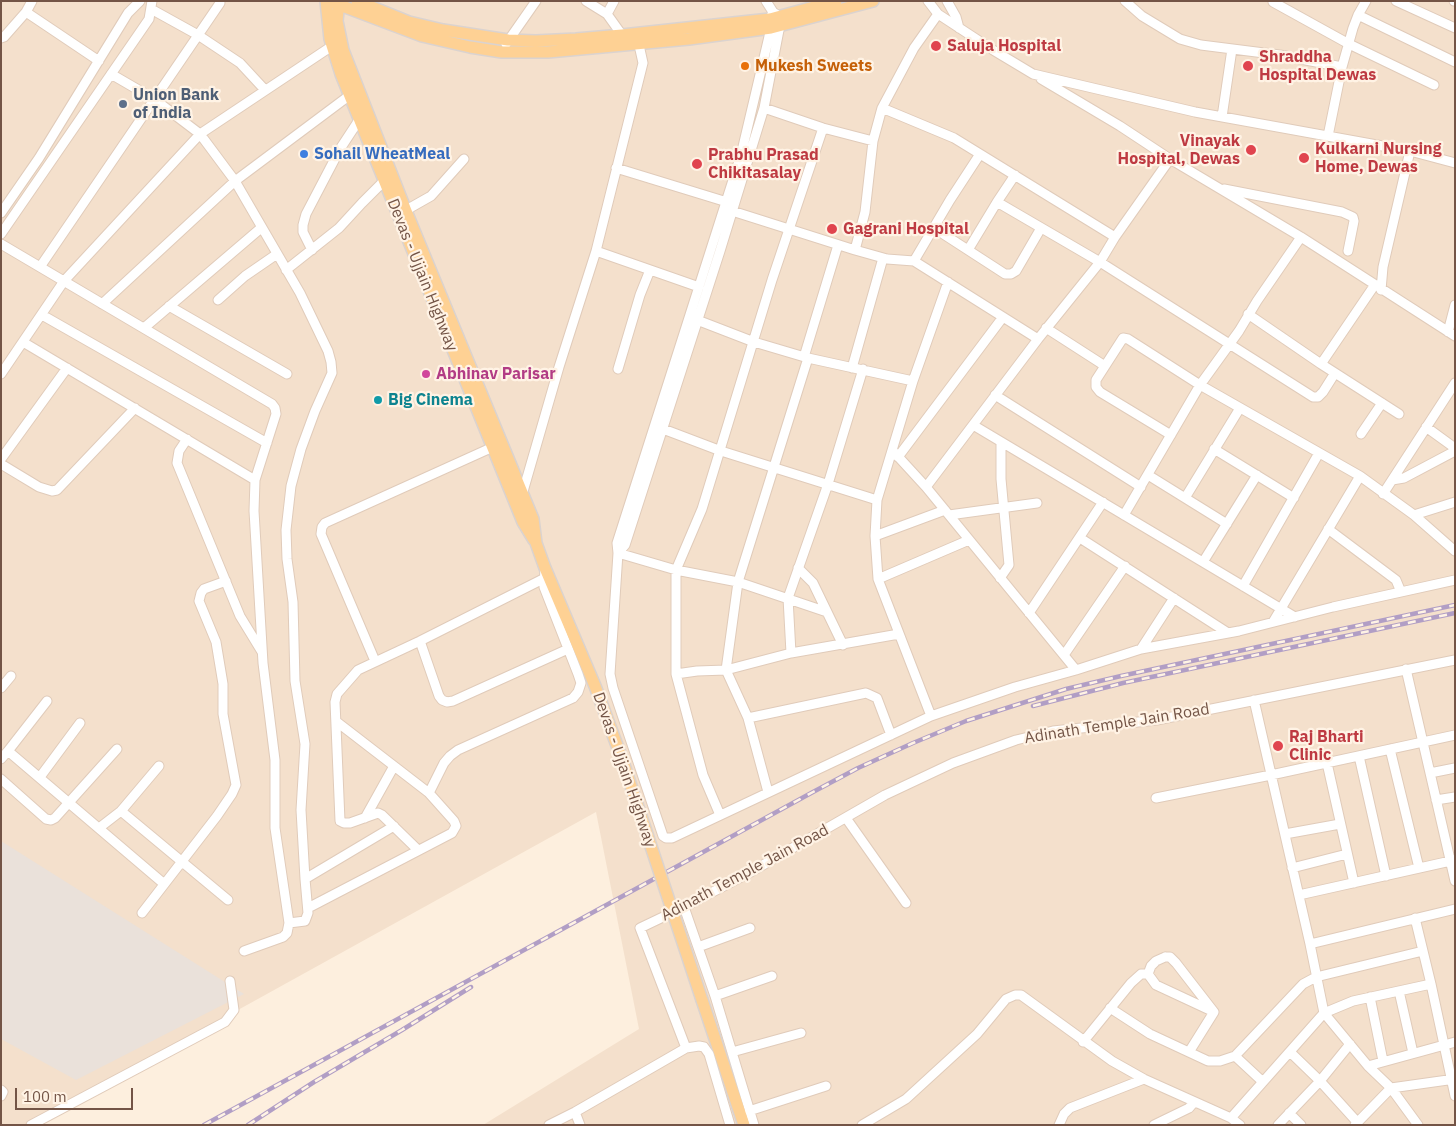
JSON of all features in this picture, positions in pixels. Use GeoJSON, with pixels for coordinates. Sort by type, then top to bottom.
{"type":"FeatureCollection","features":[{"type":"Feature","properties":{"kind":"main road","name":"Devas - Ujjain Highway"},"geometry":{"type":"LineString","coordinates":[[326,1],[332,46],[359,120],[384,181],[402,213],[532,519],[544,574],[555,591],[595,686],[619,750],[744,1125]]}},
{"type":"Feature","properties":{"kind":"main road"},"geometry":{"type":"LineString","coordinates":[[357,1],[418,24],[475,36],[508,40],[576,40],[775,20],[836,1]]}},
{"type":"Feature","properties":{"kind":"main road"},"geometry":{"type":"LineString","coordinates":[[336,3],[422,36],[502,52],[577,51],[640,44],[873,1]]}},
{"type":"Feature","properties":{"kind":"main road","name":"Devas - Ujjain Highway"},"geometry":{"type":"LineString","coordinates":[[336,3],[343,50],[402,213],[492,447],[523,522],[536,543]]}},
{"type":"Feature","properties":{"kind":"street"},"geometry":{"type":"LineString","coordinates":[[1,38],[26,12],[32,1]]}},
{"type":"Feature","properties":{"kind":"street"},"geometry":{"type":"LineString","coordinates":[[1,213],[39,158],[128,13],[140,1]]}},
{"type":"Feature","properties":{"kind":"street"},"geometry":{"type":"LineString","coordinates":[[502,52],[508,40],[536,1]]}},
{"type":"Feature","properties":{"kind":"street"},"geometry":{"type":"LineString","coordinates":[[586,1],[607,14],[622,35]]}},
{"type":"Feature","properties":{"kind":"street"},"geometry":{"type":"LineString","coordinates":[[607,14],[614,1]]}},
{"type":"Feature","properties":{"kind":"street"},"geometry":{"type":"LineString","coordinates":[[618,553],[625,545],[764,108],[775,20],[766,1]]}},
{"type":"Feature","properties":{"kind":"street"},"geometry":{"type":"LineString","coordinates":[[928,1],[938,14],[960,29],[1120,126],[1170,159],[1301,237],[1451,334],[1455,305]]}},
{"type":"Feature","properties":{"kind":"street"},"geometry":{"type":"LineString","coordinates":[[947,1],[960,29]]}},
{"type":"Feature","properties":{"kind":"street"},"geometry":{"type":"LineString","coordinates":[[1125,1],[1142,16],[1180,39],[1201,45],[1280,55],[1342,67]]}},
{"type":"Feature","properties":{"kind":"street"},"geometry":{"type":"LineString","coordinates":[[1328,136],[1348,44],[1358,15],[1366,1]]}},
{"type":"Feature","properties":{"kind":"street"},"geometry":{"type":"LineString","coordinates":[[1396,1],[1455,28]]}},
{"type":"Feature","properties":{"kind":"street"},"geometry":{"type":"LineString","coordinates":[[1273,2],[1348,44],[1434,85]]}},
{"type":"Feature","properties":{"kind":"street"},"geometry":{"type":"LineString","coordinates":[[40,267],[220,3]]}},
{"type":"Feature","properties":{"kind":"street"},"geometry":{"type":"LineString","coordinates":[[1,234],[149,20],[151,5],[240,63],[265,90]]}},
{"type":"Feature","properties":{"kind":"street"},"geometry":{"type":"LineString","coordinates":[[26,12],[99,61]]}},
{"type":"Feature","properties":{"kind":"street"},"geometry":{"type":"LineString","coordinates":[[855,250],[865,212],[873,141],[882,108],[914,48],[938,14]]}},
{"type":"Feature","properties":{"kind":"street"},"geometry":{"type":"LineString","coordinates":[[1358,15],[1455,62]]}},
{"type":"Feature","properties":{"kind":"street"},"geometry":{"type":"LineString","coordinates":[[775,20],[741,155],[727,202],[617,543],[618,553],[610,674],[612,688],[661,832],[666,838],[672,838],[931,716],[1014,687],[1141,649],[1228,633],[1455,580]]}},
{"type":"Feature","properties":{"kind":"street"},"geometry":{"type":"LineString","coordinates":[[522,496],[559,367],[596,251],[643,63],[640,44]]}},
{"type":"Feature","properties":{"kind":"street"},"geometry":{"type":"LineString","coordinates":[[1,374],[64,281],[200,134],[332,46]]}},
{"type":"Feature","properties":{"kind":"street"},"geometry":{"type":"LineString","coordinates":[[1222,117],[1232,49]]}},
{"type":"Feature","properties":{"kind":"street"},"geometry":{"type":"LineString","coordinates":[[111,74],[154,99],[200,134],[235,181],[300,293],[328,351],[331,362],[332,374],[315,411],[301,449],[291,486],[286,530],[287,559],[293,602],[295,681],[304,744],[302,810],[308,908],[308,917],[305,921],[289,923]]}},
{"type":"Feature","properties":{"kind":"street"},"geometry":{"type":"LineString","coordinates":[[1033,74],[1196,112],[1410,151],[1455,163]]}},
{"type":"Feature","properties":{"kind":"street"},"geometry":{"type":"LineString","coordinates":[[102,304],[235,181],[350,95]]}},
{"type":"Feature","properties":{"kind":"street"},"geometry":{"type":"LineString","coordinates":[[764,108],[823,128],[873,141]]}},
{"type":"Feature","properties":{"kind":"street"},"geometry":{"type":"LineString","coordinates":[[882,108],[954,138],[1115,237]]}},
{"type":"Feature","properties":{"kind":"street"},"geometry":{"type":"LineString","coordinates":[[312,250],[303,232],[306,214],[340,149],[359,120]]}},
{"type":"Feature","properties":{"kind":"street"},"geometry":{"type":"LineString","coordinates":[[720,815],[703,775],[676,674],[676,570],[702,509],[772,280],[823,128]]}},
{"type":"Feature","properties":{"kind":"street"},"geometry":{"type":"LineString","coordinates":[[1321,364],[1378,288],[1410,151]]}},
{"type":"Feature","properties":{"kind":"street"},"geometry":{"type":"LineString","coordinates":[[914,260],[980,154]]}},
{"type":"Feature","properties":{"kind":"street"},"geometry":{"type":"LineString","coordinates":[[402,213],[431,196],[464,159]]}},
{"type":"Feature","properties":{"kind":"street"},"geometry":{"type":"LineString","coordinates":[[926,487],[1046,328],[1100,262],[1115,237],[1170,159]]}},
{"type":"Feature","properties":{"kind":"street"},"geometry":{"type":"LineString","coordinates":[[616,168],[727,202]]}},
{"type":"Feature","properties":{"kind":"street"},"geometry":{"type":"LineString","coordinates":[[968,250],[1015,175]]}},
{"type":"Feature","properties":{"kind":"street"},"geometry":{"type":"LineString","coordinates":[[286,270],[339,228],[384,181]]}},
{"type":"Feature","properties":{"kind":"street"},"geometry":{"type":"LineString","coordinates":[[1219,188],[1342,212],[1352,217],[1354,221],[1348,251]]}},
{"type":"Feature","properties":{"kind":"street"},"geometry":{"type":"LineString","coordinates":[[997,202],[1100,262],[1313,397],[1318,397],[1323,392],[1335,373]]}},
{"type":"Feature","properties":{"kind":"street"},"geometry":{"type":"LineString","coordinates":[[732,211],[883,258],[914,260],[1038,339]]}},
{"type":"Feature","properties":{"kind":"street"},"geometry":{"type":"LineString","coordinates":[[144,328],[261,228]]}},
{"type":"Feature","properties":{"kind":"street"},"geometry":{"type":"LineString","coordinates":[[934,228],[1005,274],[1011,274],[1016,271],[1041,228]]}},
{"type":"Feature","properties":{"kind":"street"},"geometry":{"type":"LineString","coordinates":[[1124,515],[1200,385],[1301,237]]}},
{"type":"Feature","properties":{"kind":"street"},"geometry":{"type":"LineString","coordinates":[[1,244],[272,404],[276,414],[255,480],[254,511],[263,654],[275,760],[275,828],[289,923],[287,934],[283,937],[244,952]]}},
{"type":"Feature","properties":{"kind":"street"},"geometry":{"type":"LineString","coordinates":[[768,792],[748,718],[726,670],[738,582],[774,468],[838,245]]}},
{"type":"Feature","properties":{"kind":"street"},"geometry":{"type":"LineString","coordinates":[[596,251],[699,287]]}},
{"type":"Feature","properties":{"kind":"street"},"geometry":{"type":"LineString","coordinates":[[218,300],[245,276],[277,254]]}},
{"type":"Feature","properties":{"kind":"street"},"geometry":{"type":"LineString","coordinates":[[852,368],[883,258]]}},
{"type":"Feature","properties":{"kind":"street"},"geometry":{"type":"LineString","coordinates":[[618,369],[640,295],[650,270]]}},
{"type":"Feature","properties":{"kind":"street"},"geometry":{"type":"LineString","coordinates":[[931,716],[878,579],[875,536],[877,500],[895,454],[913,381],[948,282]]}},
{"type":"Feature","properties":{"kind":"street"},"geometry":{"type":"LineString","coordinates":[[169,306],[287,374]]}},
{"type":"Feature","properties":{"kind":"street"},"geometry":{"type":"LineString","coordinates":[[1248,314],[1399,414]]}},
{"type":"Feature","properties":{"kind":"street"},"geometry":{"type":"LineString","coordinates":[[42,315],[267,443]]}},
{"type":"Feature","properties":{"kind":"street"},"geometry":{"type":"LineString","coordinates":[[895,454],[1003,317]]}},
{"type":"Feature","properties":{"kind":"street"},"geometry":{"type":"LineString","coordinates":[[697,320],[754,342],[806,358],[913,381]]}},
{"type":"Feature","properties":{"kind":"street"},"geometry":{"type":"LineString","coordinates":[[1046,328],[1105,366]]}},
{"type":"Feature","properties":{"kind":"street"},"geometry":{"type":"LineString","coordinates":[[1171,435],[1100,392],[1096,387],[1096,380],[1123,338],[1128,338],[1200,385],[1360,476],[1414,515],[1455,551]]}},
{"type":"Feature","properties":{"kind":"street"},"geometry":{"type":"LineString","coordinates":[[23,342],[255,480]]}},
{"type":"Feature","properties":{"kind":"street"},"geometry":{"type":"LineString","coordinates":[[1,459],[68,368]]}},
{"type":"Feature","properties":{"kind":"street"},"geometry":{"type":"LineString","coordinates":[[791,653],[788,598],[828,484],[863,369]]}},
{"type":"Feature","properties":{"kind":"street"},"geometry":{"type":"LineString","coordinates":[[1383,494],[1455,383]]}},
{"type":"Feature","properties":{"kind":"street"},"geometry":{"type":"LineString","coordinates":[[995,396],[1141,487]]}},
{"type":"Feature","properties":{"kind":"street"},"geometry":{"type":"LineString","coordinates":[[1361,434],[1382,403]]}},
{"type":"Feature","properties":{"kind":"street"},"geometry":{"type":"LineString","coordinates":[[1,464],[39,487],[52,491],[57,490],[136,408]]}},
{"type":"Feature","properties":{"kind":"street"},"geometry":{"type":"LineString","coordinates":[[1185,498],[1240,408]]}},
{"type":"Feature","properties":{"kind":"street"},"geometry":{"type":"LineString","coordinates":[[973,425],[1295,616]]}},
{"type":"Feature","properties":{"kind":"street"},"geometry":{"type":"LineString","coordinates":[[1392,480],[1404,478],[1455,450],[1426,427]]}},
{"type":"Feature","properties":{"kind":"street"},"geometry":{"type":"LineString","coordinates":[[663,428],[721,451],[877,500]]}},
{"type":"Feature","properties":{"kind":"street"},"geometry":{"type":"LineString","coordinates":[[186,439],[179,452],[177,463],[240,616],[263,654]]}},
{"type":"Feature","properties":{"kind":"street"},"geometry":{"type":"LineString","coordinates":[[1000,578],[1009,565],[1003,507],[1001,442]]}},
{"type":"Feature","properties":{"kind":"street"},"geometry":{"type":"LineString","coordinates":[[375,661],[321,534],[322,527],[325,523],[492,447]]}},
{"type":"Feature","properties":{"kind":"street"},"geometry":{"type":"LineString","coordinates":[[1214,450],[1294,498]]}},
{"type":"Feature","properties":{"kind":"street"},"geometry":{"type":"LineString","coordinates":[[895,454],[947,512],[1076,670]]}},
{"type":"Feature","properties":{"kind":"street"},"geometry":{"type":"LineString","coordinates":[[1243,586],[1320,454]]}},
{"type":"Feature","properties":{"kind":"street"},"geometry":{"type":"LineString","coordinates":[[1148,475],[1227,524]]}},
{"type":"Feature","properties":{"kind":"street"},"geometry":{"type":"LineString","coordinates":[[1203,562],[1257,476]]}},
{"type":"Feature","properties":{"kind":"street"},"geometry":{"type":"LineString","coordinates":[[1273,622],[1360,476]]}},
{"type":"Feature","properties":{"kind":"street"},"geometry":{"type":"LineString","coordinates":[[1029,613],[1103,502]]}},
{"type":"Feature","properties":{"kind":"street"},"geometry":{"type":"LineString","coordinates":[[1414,515],[1455,502]]}},
{"type":"Feature","properties":{"kind":"street"},"geometry":{"type":"LineString","coordinates":[[875,536],[947,512],[1036,503]]}},
{"type":"Feature","properties":{"kind":"street"},"geometry":{"type":"LineString","coordinates":[[1328,529],[1396,580],[1400,592]]}},
{"type":"Feature","properties":{"kind":"street"},"geometry":{"type":"LineString","coordinates":[[1080,538],[1228,633]]}},
{"type":"Feature","properties":{"kind":"street"},"geometry":{"type":"LineString","coordinates":[[878,579],[969,540]]}},
{"type":"Feature","properties":{"kind":"street"},"geometry":{"type":"LineString","coordinates":[[618,553],[676,570],[738,582],[826,612]]}},
{"type":"Feature","properties":{"kind":"street"},"geometry":{"type":"LineString","coordinates":[[1064,655],[1125,566]]}},
{"type":"Feature","properties":{"kind":"street"},"geometry":{"type":"LineString","coordinates":[[798,568],[812,583],[843,645]]}},
{"type":"Feature","properties":{"kind":"street"},"geometry":{"type":"LineString","coordinates":[[418,850],[382,814],[378,813],[350,823],[344,823],[340,820],[337,722],[334,702],[339,690],[358,670],[420,641],[544,574],[544,586],[581,683],[578,692],[573,698],[454,753],[444,763],[429,793]]}},
{"type":"Feature","properties":{"kind":"street"},"geometry":{"type":"LineString","coordinates":[[142,913],[232,794],[236,785],[223,714],[223,684],[216,642],[199,602],[201,593],[204,590],[226,581]]}},
{"type":"Feature","properties":{"kind":"street"},"geometry":{"type":"LineString","coordinates":[[1141,649],[1174,598]]}},
{"type":"Feature","properties":{"kind":"street"},"geometry":{"type":"LineString","coordinates":[[676,674],[697,670],[726,670],[791,653],[899,634]]}},
{"type":"Feature","properties":{"kind":"street"},"geometry":{"type":"LineString","coordinates":[[420,641],[439,696],[447,702],[568,649]]}},
{"type":"Feature","properties":{"kind":"street","name":"Adinath Temple Jain Road"},"geometry":{"type":"LineString","coordinates":[[686,1048],[640,928],[684,907],[885,795],[953,763],[1016,740],[1052,731],[1157,720],[1455,660]]}},
{"type":"Feature","properties":{"kind":"street"},"geometry":{"type":"LineString","coordinates":[[1406,669],[1452,861],[1455,881]]}},
{"type":"Feature","properties":{"kind":"street"},"geometry":{"type":"LineString","coordinates":[[1,688],[11,676]]}},
{"type":"Feature","properties":{"kind":"street"},"geometry":{"type":"LineString","coordinates":[[748,718],[866,693],[877,698],[891,734]]}},
{"type":"Feature","properties":{"kind":"street"},"geometry":{"type":"LineString","coordinates":[[1254,700],[1324,1013],[1368,1066],[1391,1088],[1418,1125]]}},
{"type":"Feature","properties":{"kind":"street"},"geometry":{"type":"LineString","coordinates":[[1,759],[47,701]]}},
{"type":"Feature","properties":{"kind":"street"},"geometry":{"type":"LineString","coordinates":[[308,908],[452,833],[456,826],[454,821],[429,793],[337,722]]}},
{"type":"Feature","properties":{"kind":"street"},"geometry":{"type":"LineString","coordinates":[[40,777],[80,723]]}},
{"type":"Feature","properties":{"kind":"street"},"geometry":{"type":"LineString","coordinates":[[1156,798],[1455,735]]}},
{"type":"Feature","properties":{"kind":"street"},"geometry":{"type":"LineString","coordinates":[[1390,749],[1419,868]]}},
{"type":"Feature","properties":{"kind":"street"},"geometry":{"type":"LineString","coordinates":[[1,779],[46,818],[51,820],[55,818],[116,750]]}},
{"type":"Feature","properties":{"kind":"street"},"geometry":{"type":"LineString","coordinates":[[8,751],[163,883]]}},
{"type":"Feature","properties":{"kind":"street"},"geometry":{"type":"LineString","coordinates":[[1360,756],[1386,876]]}},
{"type":"Feature","properties":{"kind":"street"},"geometry":{"type":"LineString","coordinates":[[1326,763],[1354,883]]}},
{"type":"Feature","properties":{"kind":"street"},"geometry":{"type":"LineString","coordinates":[[99,828],[121,811],[160,766]]}},
{"type":"Feature","properties":{"kind":"street"},"geometry":{"type":"LineString","coordinates":[[365,818],[394,766]]}},
{"type":"Feature","properties":{"kind":"street"},"geometry":{"type":"LineString","coordinates":[[1430,774],[1455,768]]}},
{"type":"Feature","properties":{"kind":"street"},"geometry":{"type":"LineString","coordinates":[[1436,800],[1455,796]]}},
{"type":"Feature","properties":{"kind":"street"},"geometry":{"type":"LineString","coordinates":[[121,811],[228,900]]}},
{"type":"Feature","properties":{"kind":"street"},"geometry":{"type":"LineString","coordinates":[[846,818],[906,904]]}},
{"type":"Feature","properties":{"kind":"street"},"geometry":{"type":"LineString","coordinates":[[1285,834],[1340,824]]}},
{"type":"Feature","properties":{"kind":"street"},"geometry":{"type":"LineString","coordinates":[[305,879],[394,826]]}},
{"type":"Feature","properties":{"kind":"street"},"geometry":{"type":"LineString","coordinates":[[1292,868],[1347,854]]}},
{"type":"Feature","properties":{"kind":"street"},"geometry":{"type":"LineString","coordinates":[[1299,895],[1452,861]]}},
{"type":"Feature","properties":{"kind":"street"},"geometry":{"type":"LineString","coordinates":[[684,907],[715,996],[754,1125]]}},
{"type":"Feature","properties":{"kind":"street"},"geometry":{"type":"LineString","coordinates":[[1310,944],[1455,909]]}},
{"type":"Feature","properties":{"kind":"street"},"geometry":{"type":"LineString","coordinates":[[1415,918],[1453,1079],[1455,1096]]}},
{"type":"Feature","properties":{"kind":"street"},"geometry":{"type":"LineString","coordinates":[[698,947],[750,928]]}},
{"type":"Feature","properties":{"kind":"street"},"geometry":{"type":"LineString","coordinates":[[1110,1008],[1150,1034],[1208,1061],[1220,1061],[1235,1056],[1303,984],[1316,978],[1423,951]]}},
{"type":"Feature","properties":{"kind":"street"},"geometry":{"type":"LineString","coordinates":[[1148,974],[1151,966],[1156,961],[1164,957],[1170,957],[1176,962],[1214,1012]]}},
{"type":"Feature","properties":{"kind":"street"},"geometry":{"type":"LineString","coordinates":[[1083,1042],[1130,984],[1141,974],[1148,974]]}},
{"type":"Feature","properties":{"kind":"street"},"geometry":{"type":"LineString","coordinates":[[1148,974],[1156,985],[1214,1012]]}},
{"type":"Feature","properties":{"kind":"street"},"geometry":{"type":"LineString","coordinates":[[715,996],[772,976]]}},
{"type":"Feature","properties":{"kind":"street"},"geometry":{"type":"LineString","coordinates":[[31,1125],[225,1022],[234,1010],[230,981]]}},
{"type":"Feature","properties":{"kind":"street"},"geometry":{"type":"LineString","coordinates":[[1231,1118],[1324,1013],[1353,1001],[1431,984]]}},
{"type":"Feature","properties":{"kind":"street"},"geometry":{"type":"LineString","coordinates":[[1399,991],[1413,1054]]}},
{"type":"Feature","properties":{"kind":"street"},"geometry":{"type":"LineString","coordinates":[[862,1125],[906,1099],[977,1034],[1006,999],[1015,995],[1021,995],[1083,1042],[1112,1061],[1144,1079],[1231,1118],[1240,1125]]}},
{"type":"Feature","properties":{"kind":"street"},"geometry":{"type":"LineString","coordinates":[[1370,997],[1384,1061]]}},
{"type":"Feature","properties":{"kind":"street"},"geometry":{"type":"LineString","coordinates":[[1189,1052],[1214,1012]]}},
{"type":"Feature","properties":{"kind":"street"},"geometry":{"type":"LineString","coordinates":[[732,1052],[801,1033]]}},
{"type":"Feature","properties":{"kind":"street"},"geometry":{"type":"LineString","coordinates":[[1368,1066],[1455,1042]]}},
{"type":"Feature","properties":{"kind":"street"},"geometry":{"type":"LineString","coordinates":[[1278,1125],[1350,1044]]}},
{"type":"Feature","properties":{"kind":"street"},"geometry":{"type":"LineString","coordinates":[[549,1125],[686,1048],[699,1046],[704,1048],[709,1054],[730,1125]]}},
{"type":"Feature","properties":{"kind":"street"},"geometry":{"type":"LineString","coordinates":[[1290,1052],[1320,1080],[1356,1124],[1391,1088],[1453,1079]]}},
{"type":"Feature","properties":{"kind":"street"},"geometry":{"type":"LineString","coordinates":[[1235,1056],[1263,1082]]}},
{"type":"Feature","properties":{"kind":"street"},"geometry":{"type":"LineString","coordinates":[[1059,1125],[1064,1114],[1070,1108],[1144,1079]]}},
{"type":"Feature","properties":{"kind":"street"},"geometry":{"type":"LineString","coordinates":[[749,1111],[826,1086]]}},
{"type":"Feature","properties":{"kind":"street"},"geometry":{"type":"LineString","coordinates":[[1,1090],[3,1092],[1,1096]]}},
{"type":"Feature","properties":{"kind":"street"},"geometry":{"type":"LineString","coordinates":[[1154,1125],[1189,1108],[1194,1102]]}},
{"type":"Feature","properties":{"kind":"street"},"geometry":{"type":"LineString","coordinates":[[575,1112],[580,1125]]}},
{"type":"Feature","properties":{"kind":"street"},"geometry":{"type":"LineString","coordinates":[[1289,1113],[1300,1125]]}},
{"type":"Feature","properties":{"kind":"shaded area"},"geometry":{"type":"Polygon","coordinates":[[[1,1],[1455,1],[1455,1125],[483,1125],[639,1029],[596,812],[30,1125],[1,1125],[1,1]]]}},
{"type":"Feature","properties":{"kind":"shaded area"},"geometry":{"type":"Polygon","coordinates":[[[1,841],[244,994],[76,1080],[1,1039],[1,841]]]}},
{"type":"Feature","properties":{"kind":"railway"},"geometry":{"type":"LineString","coordinates":[[204,1125],[813,792],[858,768],[913,743],[966,721],[1066,689],[1455,605]]}},
{"type":"Feature","properties":{"kind":"railway"},"geometry":{"type":"LineString","coordinates":[[1033,706],[1123,683],[1455,613]]}},
{"type":"Feature","properties":{"kind":"railway"},"geometry":{"type":"LineString","coordinates":[[248,1125],[314,1082],[471,987]]}},
{"type":"Feature","properties":{"kind":"place","name":"Saluja Hospital"},"geometry":{"type":"Point","coordinates":[936,46]}},
{"type":"Feature","properties":{"kind":"place","name":"Mukesh Sweets"},"geometry":{"type":"Point","coordinates":[745,66]}},
{"type":"Feature","properties":{"kind":"place","name":"Shraddha Hospital Dewas"},"geometry":{"type":"Point","coordinates":[1248,66]}},
{"type":"Feature","properties":{"kind":"place","name":"Union Bank of India"},"geometry":{"type":"Point","coordinates":[123,104]}},
{"type":"Feature","properties":{"kind":"place","name":"Vinayak Hospital, Dewas"},"geometry":{"type":"Point","coordinates":[1251,150]}},
{"type":"Feature","properties":{"kind":"place","name":"Sohail WheatMeal"},"geometry":{"type":"Point","coordinates":[304,154]}},
{"type":"Feature","properties":{"kind":"place","name":"Kulkarni Nursing Home, Dewas"},"geometry":{"type":"Point","coordinates":[1304,158]}},
{"type":"Feature","properties":{"kind":"place","name":"Prabhu Prasad Chikitasalay"},"geometry":{"type":"Point","coordinates":[697,164]}},
{"type":"Feature","properties":{"kind":"place","name":"Gagrani Hospital"},"geometry":{"type":"Point","coordinates":[832,229]}},
{"type":"Feature","properties":{"kind":"place","name":"Abhinav Parisar"},"geometry":{"type":"Point","coordinates":[426,374]}},
{"type":"Feature","properties":{"kind":"place","name":"Big Cinema"},"geometry":{"type":"Point","coordinates":[378,400]}},
{"type":"Feature","properties":{"kind":"place","name":"Raj Bharti Clinic"},"geometry":{"type":"Point","coordinates":[1278,746]}}]}
